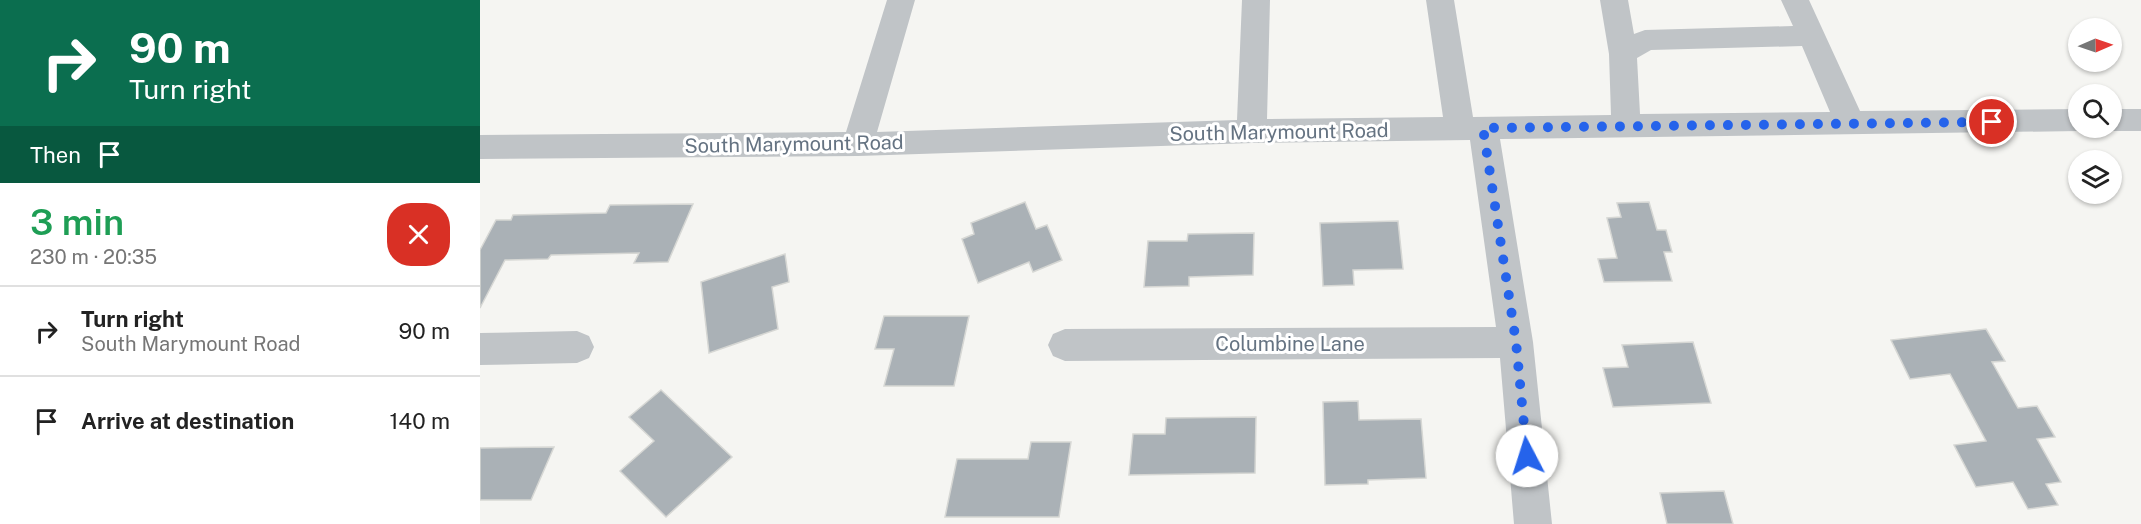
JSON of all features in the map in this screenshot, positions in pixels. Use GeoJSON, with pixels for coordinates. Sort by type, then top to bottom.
{"type":"FeatureCollection","features":[{"type":"Feature","properties":{"kind":"street"},"geometry":{"type":"LineString","coordinates":[[858,144],[901,0]]}},
{"type":"Feature","properties":{"kind":"street"},"geometry":{"type":"LineString","coordinates":[[1252,131],[1256,0]]}},
{"type":"Feature","properties":{"kind":"street"},"geometry":{"type":"LineString","coordinates":[[1440,0],[1472,128],[1516,342],[1533,524]]}},
{"type":"Feature","properties":{"kind":"street"},"geometry":{"type":"LineString","coordinates":[[1614,0],[1623,54],[1626,126]]}},
{"type":"Feature","properties":{"kind":"street"},"geometry":{"type":"LineString","coordinates":[[1795,0],[1850,123]]}},
{"type":"Feature","properties":{"kind":"street"},"geometry":{"type":"LineString","coordinates":[[1623,54],[1645,40],[1811,36]]}},
{"type":"Feature","properties":{"kind":"street","name":"South Marymount Road"},"geometry":{"type":"LineString","coordinates":[[480,147],[858,144],[1252,131],[2068,120]]}},
{"type":"Feature","properties":{"kind":"street"},"geometry":{"type":"LineString","coordinates":[[2122,120],[2141,120]]}},
{"type":"Feature","properties":{"kind":"street","name":"Columbine Lane"},"geometry":{"type":"LineString","coordinates":[[1065,345],[1516,342]]}},
{"type":"Feature","properties":{"kind":"street"},"geometry":{"type":"LineString","coordinates":[[480,349],[577,347]]}},
{"type":"Feature","properties":{"kind":"building"},"geometry":{"type":"Polygon","coordinates":[[[1025,202],[1036,229],[1047,225],[1062,260],[1033,272],[1029,262],[978,283],[962,239],[974,234],[971,223],[1025,202]]]}},
{"type":"Feature","properties":{"kind":"building"},"geometry":{"type":"Polygon","coordinates":[[[1649,202],[1657,230],[1666,230],[1672,252],[1664,252],[1672,281],[1604,282],[1598,259],[1617,258],[1607,218],[1621,217],[1617,203],[1649,202]]]}},
{"type":"Feature","properties":{"kind":"building"},"geometry":{"type":"Polygon","coordinates":[[[693,204],[668,262],[634,263],[639,253],[551,255],[548,259],[505,260],[480,308],[480,250],[496,220],[511,220],[513,215],[606,213],[610,205],[693,204]]]}},
{"type":"Feature","properties":{"kind":"building"},"geometry":{"type":"Polygon","coordinates":[[[1398,221],[1403,269],[1353,270],[1354,285],[1323,286],[1320,223],[1398,221]]]}},
{"type":"Feature","properties":{"kind":"building"},"geometry":{"type":"Polygon","coordinates":[[[1254,233],[1253,275],[1189,277],[1189,286],[1144,287],[1148,241],[1187,241],[1188,234],[1254,233]]]}},
{"type":"Feature","properties":{"kind":"building"},"geometry":{"type":"Polygon","coordinates":[[[785,254],[789,282],[772,287],[778,329],[709,353],[701,282],[785,254]]]}},
{"type":"Feature","properties":{"kind":"building"},"geometry":{"type":"Polygon","coordinates":[[[884,316],[969,316],[954,386],[884,386],[894,349],[875,349],[884,316]]]}},
{"type":"Feature","properties":{"kind":"building"},"geometry":{"type":"Polygon","coordinates":[[[1986,329],[2005,361],[1992,362],[2018,408],[2037,406],[2055,437],[2037,439],[2061,482],[2046,484],[2058,505],[2028,509],[2013,482],[1976,487],[1954,445],[1986,441],[1950,374],[1910,379],[1891,340],[1986,329]]]}},
{"type":"Feature","properties":{"kind":"building"},"geometry":{"type":"Polygon","coordinates":[[[1693,342],[1711,403],[1613,407],[1603,368],[1628,367],[1622,345],[1693,342]]]}},
{"type":"Feature","properties":{"kind":"building"},"geometry":{"type":"Polygon","coordinates":[[[661,390],[732,457],[666,517],[620,471],[654,441],[629,417],[661,390]]]}},
{"type":"Feature","properties":{"kind":"building"},"geometry":{"type":"Polygon","coordinates":[[[1358,401],[1359,420],[1421,419],[1426,478],[1368,480],[1368,484],[1325,485],[1323,402],[1358,401]]]}},
{"type":"Feature","properties":{"kind":"building"},"geometry":{"type":"Polygon","coordinates":[[[1256,417],[1255,473],[1129,475],[1133,434],[1165,434],[1166,418],[1256,417]]]}},
{"type":"Feature","properties":{"kind":"building"},"geometry":{"type":"Polygon","coordinates":[[[1031,442],[1071,442],[1059,517],[945,517],[957,459],[1028,459],[1031,442]]]}},
{"type":"Feature","properties":{"kind":"building"},"geometry":{"type":"Polygon","coordinates":[[[554,447],[531,500],[480,500],[480,448],[554,447]]]}},
{"type":"Feature","properties":{"kind":"building"},"geometry":{"type":"Polygon","coordinates":[[[1724,491],[1733,524],[1667,524],[1660,493],[1724,491]]]}},
{"type":"Feature","properties":{"kind":"route"},"geometry":{"type":"LineString","coordinates":[[1527,456],[1516,342],[1483,128],[1992,122]]}}]}
